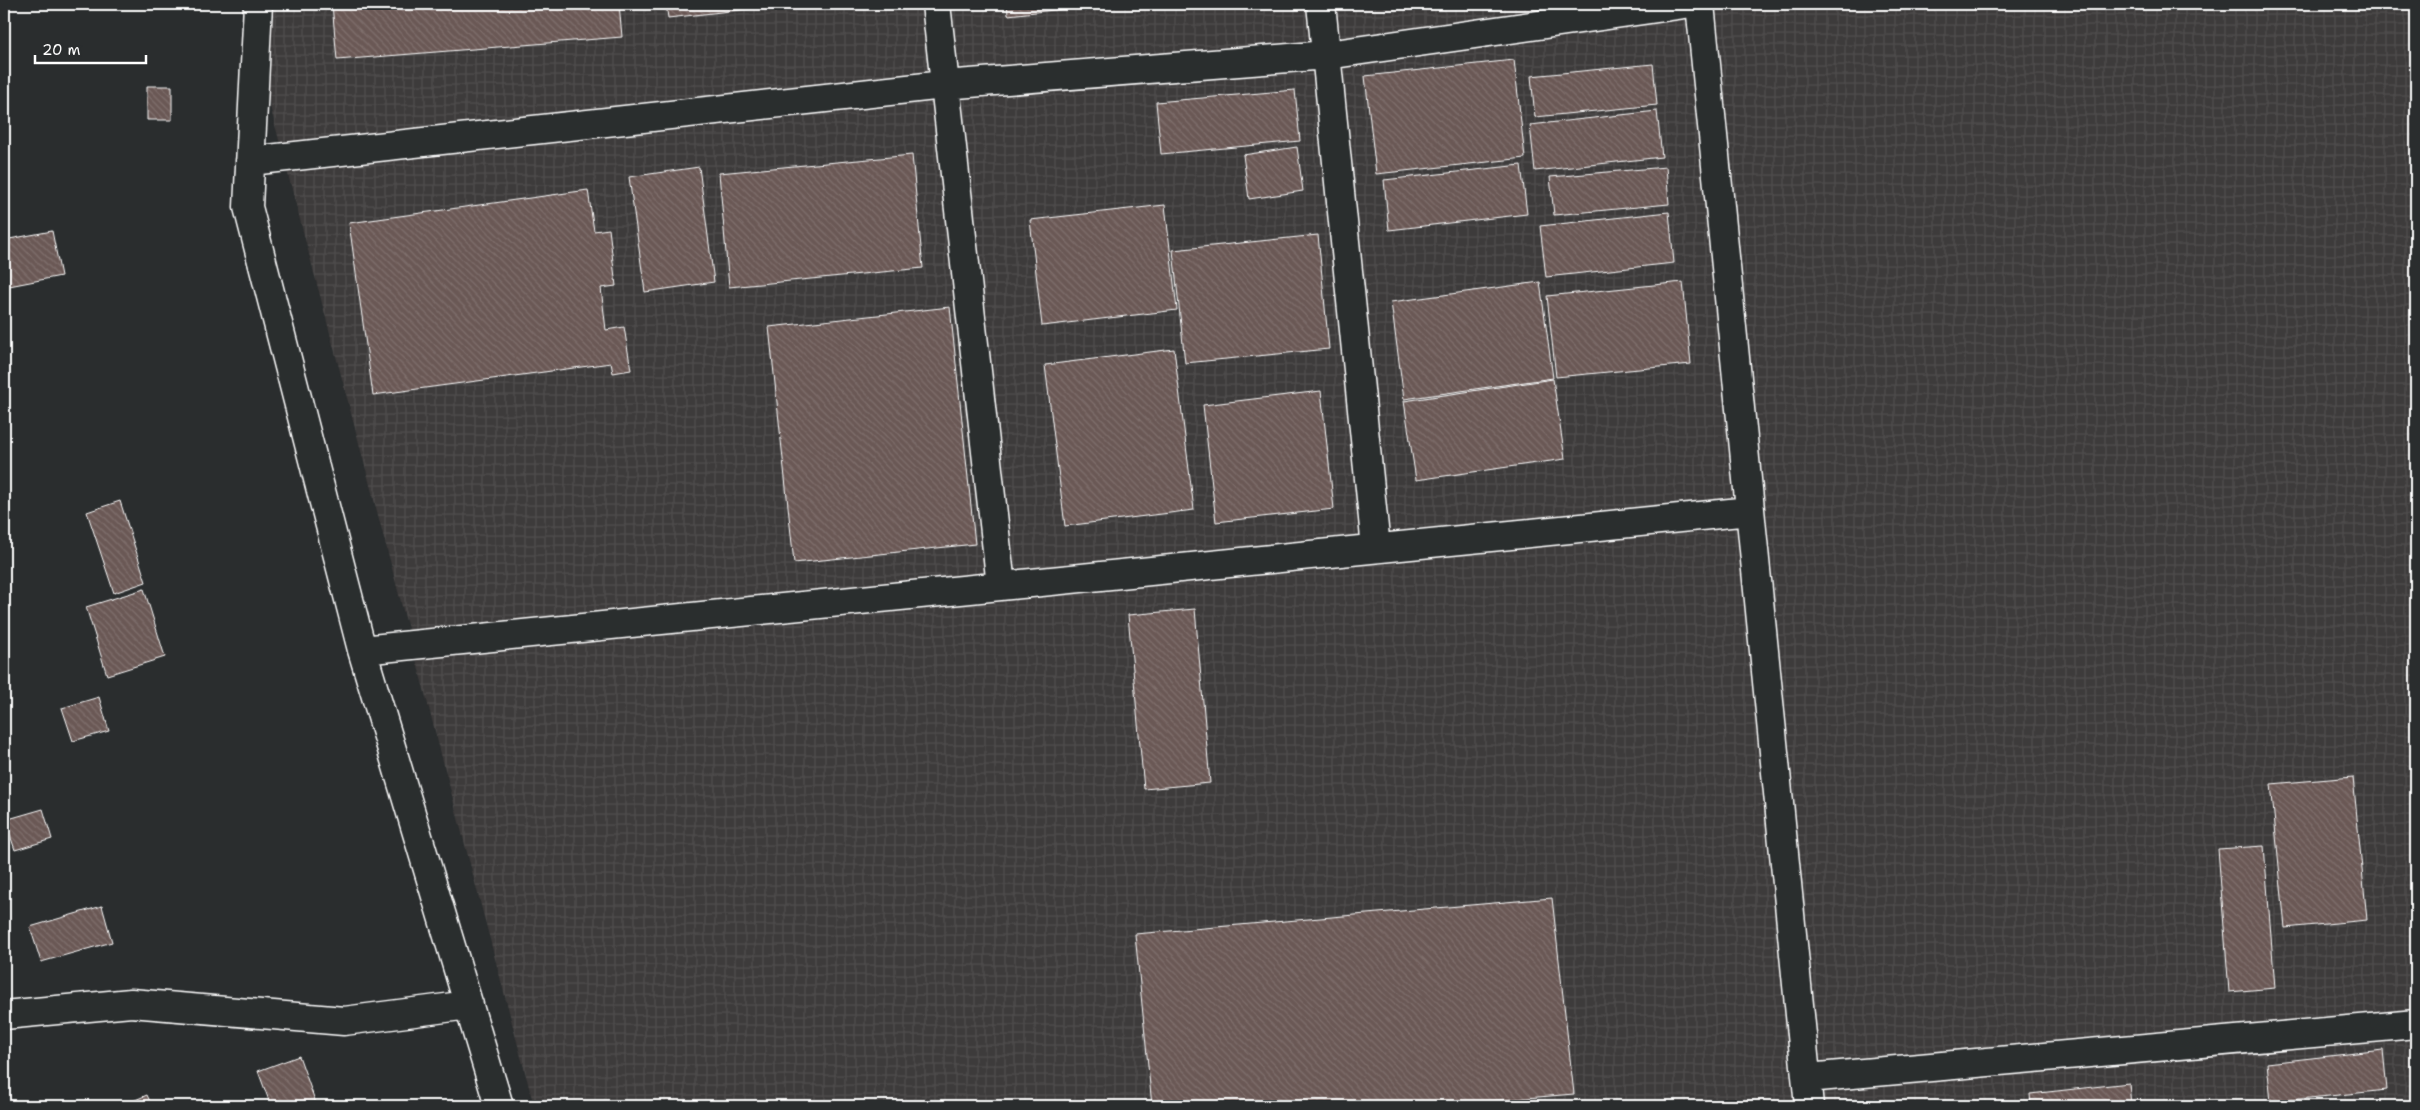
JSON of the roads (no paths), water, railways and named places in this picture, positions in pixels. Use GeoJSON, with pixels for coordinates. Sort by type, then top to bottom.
{"type":"FeatureCollection","features":[{"type":"Feature","properties":{"kind":"street"},"geometry":{"type":"LineString","coordinates":[[258,4],[248,207],[362,650],[499,1106]]}},
{"type":"Feature","properties":{"kind":"street"},"geometry":{"type":"LineString","coordinates":[[936,4],[1001,586]]}},
{"type":"Feature","properties":{"kind":"street"},"geometry":{"type":"LineString","coordinates":[[1321,4],[1376,548]]}},
{"type":"Feature","properties":{"kind":"street"},"geometry":{"type":"LineString","coordinates":[[250,161],[944,85],[1327,55],[1686,4]]}},
{"type":"Feature","properties":{"kind":"street"},"geometry":{"type":"LineString","coordinates":[[1700,4],[1809,1106]]}},
{"type":"Feature","properties":{"kind":"street"},"geometry":{"type":"LineString","coordinates":[[362,650],[1750,511]]}},
{"type":"Feature","properties":{"kind":"street"},"geometry":{"type":"LineString","coordinates":[[4,1015],[131,1004],[344,1021],[469,1005]]}},
{"type":"Feature","properties":{"kind":"street"},"geometry":{"type":"LineString","coordinates":[[1807,1078],[2416,1024]]}}]}
